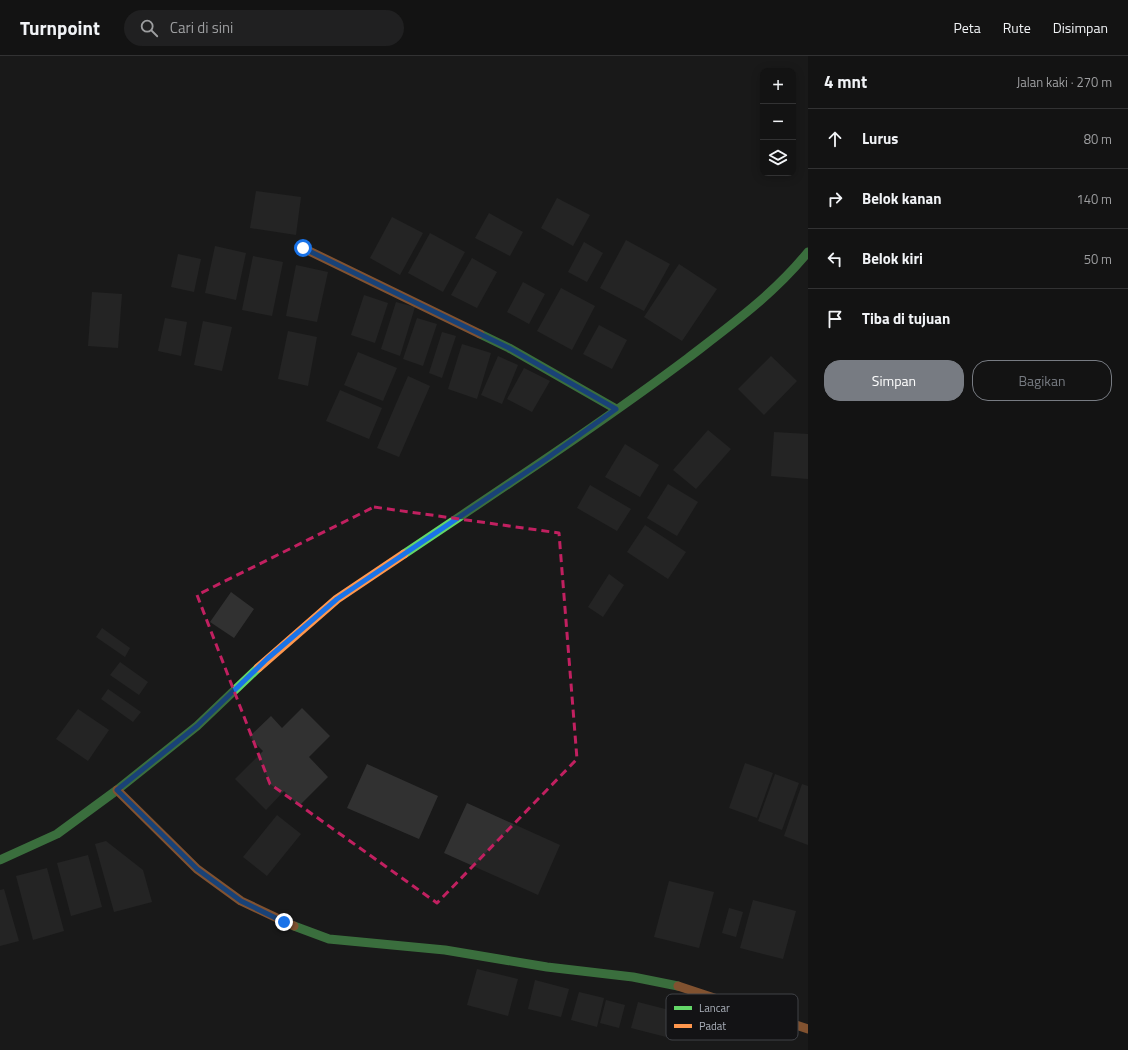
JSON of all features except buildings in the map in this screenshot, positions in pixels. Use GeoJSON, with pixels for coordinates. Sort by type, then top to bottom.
{"type":"FeatureCollection","features":[{"type":"Feature","properties":{"kind":"street"},"geometry":{"type":"LineString","coordinates":[[303,248],[509,348],[616,409]]}},
{"type":"Feature","properties":{"kind":"street"},"geometry":{"type":"LineString","coordinates":[[0,860],[57,834],[117,790],[197,726],[267,659],[337,599],[546,459],[657,381],[758,304],[792,272],[808,252]]}},
{"type":"Feature","properties":{"kind":"street"},"geometry":{"type":"LineString","coordinates":[[117,790],[197,869],[241,901],[284,922],[330,939],[445,950],[547,967],[633,977],[676,986],[701,994]]}},
{"type":"Feature","properties":{"kind":"street"},"geometry":{"type":"LineString","coordinates":[[798,1026],[808,1029]]}},
{"type":"Feature","properties":{"kind":"highlighted area"},"geometry":{"type":"Polygon","coordinates":[[[374,507],[559,533],[577,759],[437,903],[270,784],[197,595],[374,507]]]}},
{"type":"Feature","properties":{"kind":"traffic: fast"},"geometry":{"type":"LineString","coordinates":[[404,554],[583,433],[688,358],[736,321],[781,282],[808,252]]}},
{"type":"Feature","properties":{"kind":"traffic: fast"},"geometry":{"type":"LineString","coordinates":[[480,334],[509,348],[616,409]]}},
{"type":"Feature","properties":{"kind":"traffic: fast"},"geometry":{"type":"LineString","coordinates":[[0,860],[57,834],[117,790],[197,726],[258,668]]}},
{"type":"Feature","properties":{"kind":"traffic: fast"},"geometry":{"type":"LineString","coordinates":[[294,926],[329,939],[445,950],[547,967],[633,977],[678,986]]}},
{"type":"Feature","properties":{"kind":"traffic: slow"},"geometry":{"type":"LineString","coordinates":[[303,248],[480,334]]}},
{"type":"Feature","properties":{"kind":"traffic: slow"},"geometry":{"type":"LineString","coordinates":[[258,668],[337,599],[404,554]]}},
{"type":"Feature","properties":{"kind":"traffic: slow"},"geometry":{"type":"LineString","coordinates":[[117,790],[197,869],[241,901],[294,926]]}},
{"type":"Feature","properties":{"kind":"traffic: slow"},"geometry":{"type":"LineString","coordinates":[[678,986],[702,994]]}},
{"type":"Feature","properties":{"kind":"traffic: slow"},"geometry":{"type":"LineString","coordinates":[[798,1026],[808,1029]]}},
{"type":"Feature","properties":{"kind":"route"},"geometry":{"type":"LineString","coordinates":[[284,922],[241,901],[197,869],[117,790],[197,726],[267,659],[337,599],[546,459],[616,409],[509,348],[303,248]]}}]}
